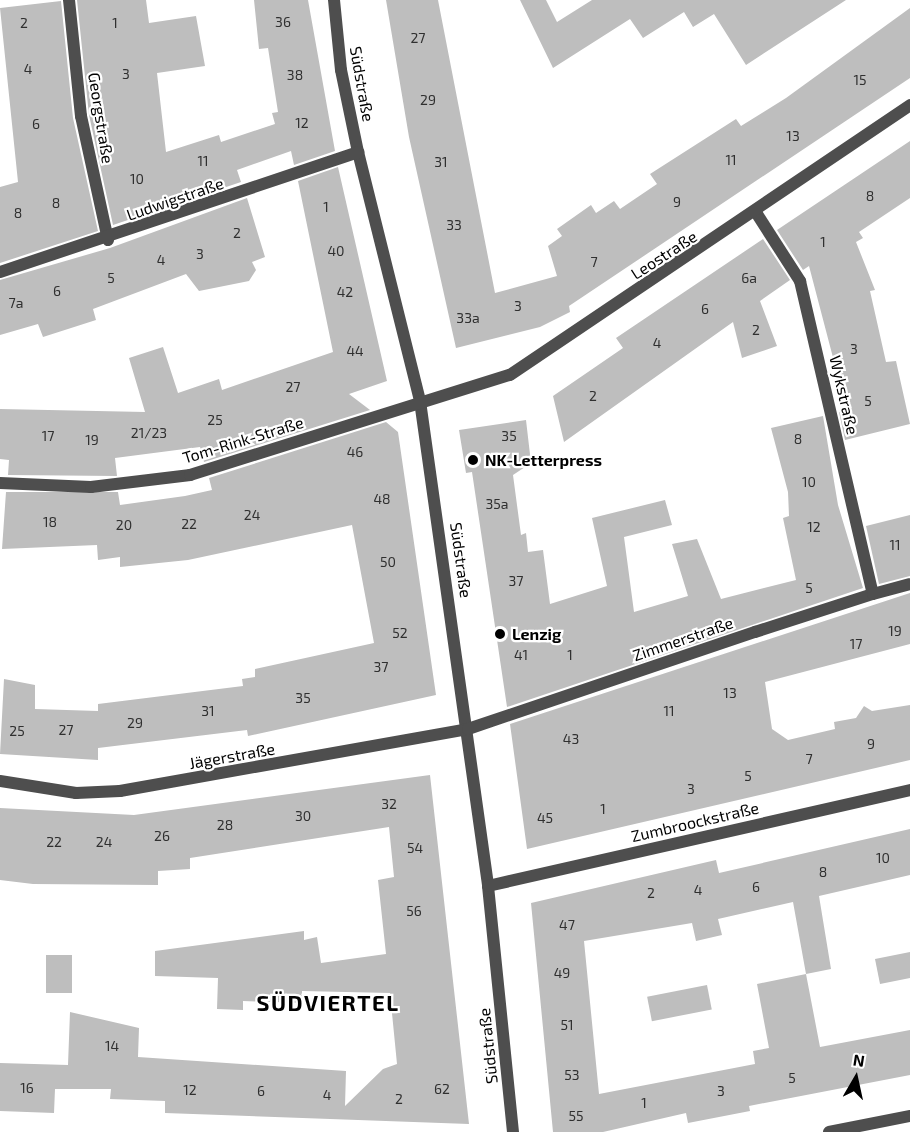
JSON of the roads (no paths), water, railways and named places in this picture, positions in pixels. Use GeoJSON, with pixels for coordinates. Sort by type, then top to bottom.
{"type":"FeatureCollection","features":[{"type":"Feature","properties":{"kind":"street","name":"Georgstraße"},"geometry":{"type":"LineString","coordinates":[[69,0],[81,116],[108,240]]}},
{"type":"Feature","properties":{"kind":"street","name":"Südstraße"},"geometry":{"type":"LineString","coordinates":[[334,0],[341,70],[358,152],[420,401],[468,729],[488,886],[513,1132]]}},
{"type":"Feature","properties":{"kind":"street","name":"Leostraße"},"geometry":{"type":"LineString","coordinates":[[420,401],[510,375],[757,214],[910,105]]}},
{"type":"Feature","properties":{"kind":"street","name":"Ludwigstraße"},"geometry":{"type":"LineString","coordinates":[[0,272],[108,240],[358,152]]}},
{"type":"Feature","properties":{"kind":"street","name":"Wykstraße"},"geometry":{"type":"LineString","coordinates":[[757,214],[800,281],[873,594]]}},
{"type":"Feature","properties":{"kind":"street","name":"Tom-Rink-Straße"},"geometry":{"type":"LineString","coordinates":[[0,483],[91,487],[190,475],[420,401]]}},
{"type":"Feature","properties":{"kind":"street","name":"Zimmerstraße"},"geometry":{"type":"LineString","coordinates":[[468,729],[755,632],[910,584]]}},
{"type":"Feature","properties":{"kind":"street","name":"Jägerstraße"},"geometry":{"type":"LineString","coordinates":[[0,781],[76,793],[120,792],[468,729]]}},
{"type":"Feature","properties":{"kind":"street","name":"Zumbroockstraße"},"geometry":{"type":"LineString","coordinates":[[488,886],[910,790]]}},
{"type":"Feature","properties":{"kind":"street"},"geometry":{"type":"LineString","coordinates":[[829,1132],[910,1116]]}},
{"type":"Feature","properties":{"kind":"place","name":"NK-Letterpress"},"geometry":{"type":"Point","coordinates":[473,460]}},
{"type":"Feature","properties":{"kind":"place","name":"Lenzig"},"geometry":{"type":"Point","coordinates":[500,634]}},
{"type":"Feature","properties":{"kind":"district","name":"SÜDVIERTEL"},"geometry":{"type":"Point","coordinates":[328,1003]}}]}
